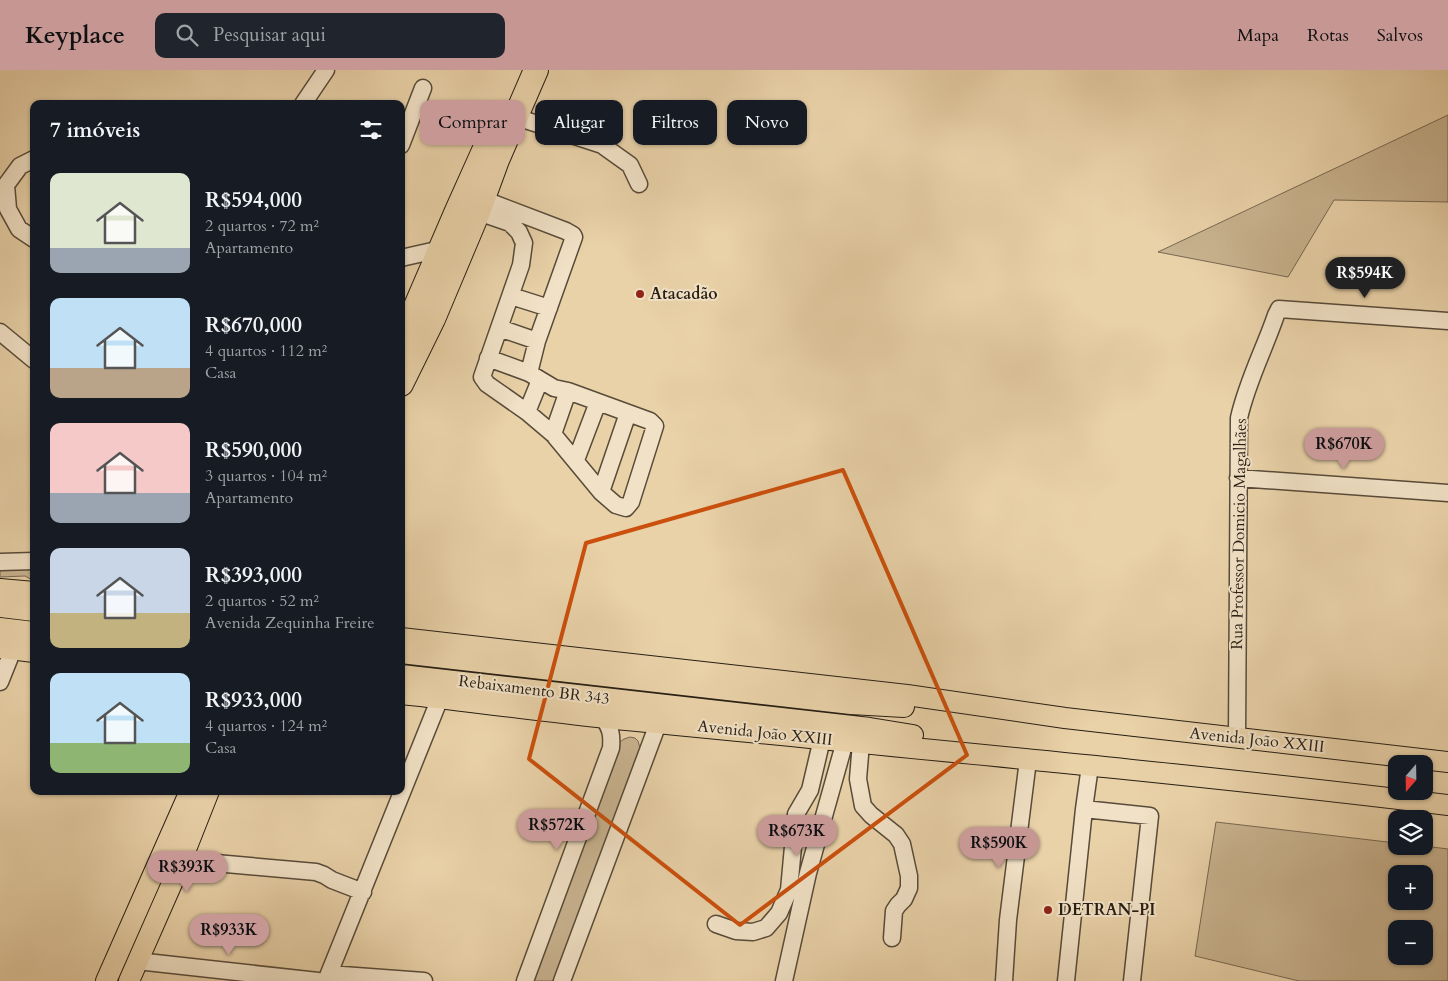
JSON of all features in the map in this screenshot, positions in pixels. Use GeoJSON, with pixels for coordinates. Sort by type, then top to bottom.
{"type":"FeatureCollection","features":[{"type":"Feature","properties":{"kind":"highway"},"geometry":{"type":"LineString","coordinates":[[405,332],[483,152],[522,70]]}},
{"type":"Feature","properties":{"kind":"highway"},"geometry":{"type":"LineString","coordinates":[[523,100],[536,70]]}},
{"type":"Feature","properties":{"kind":"highway"},"geometry":{"type":"LineString","coordinates":[[405,376],[433,319],[505,145]]}},
{"type":"Feature","properties":{"kind":"highway"},"geometry":{"type":"LineString","coordinates":[[0,590],[30,588]]}},
{"type":"Feature","properties":{"kind":"highway"},"geometry":{"type":"LineString","coordinates":[[0,590],[30,594]]}},
{"type":"Feature","properties":{"kind":"main road"},"geometry":{"type":"LineString","coordinates":[[0,607],[30,611]]}},
{"type":"Feature","properties":{"kind":"main road"},"geometry":{"type":"LineString","coordinates":[[0,628],[30,632]]}},
{"type":"Feature","properties":{"kind":"main road","name":"Avenida João XXIII"},"geometry":{"type":"LineString","coordinates":[[405,638],[907,695],[1065,718],[1448,762]]}},
{"type":"Feature","properties":{"kind":"main road","name":"Rebaixamento BR 343"},"geometry":{"type":"LineString","coordinates":[[405,653],[646,681]]}},
{"type":"Feature","properties":{"kind":"main road","name":"Rebaixamento BR 343"},"geometry":{"type":"LineString","coordinates":[[405,676],[664,714]]}},
{"type":"Feature","properties":{"kind":"main road","name":"Avenida João XXIII"},"geometry":{"type":"LineString","coordinates":[[646,681],[850,704],[1065,718]]}},
{"type":"Feature","properties":{"kind":"main road","name":"Avenida João XXIII"},"geometry":{"type":"LineString","coordinates":[[405,694],[603,718],[664,714],[870,728],[1129,770]]}},
{"type":"Feature","properties":{"kind":"main road","name":"Avenida João XXIII"},"geometry":{"type":"LineString","coordinates":[[664,714],[822,739],[1448,805]]}},
{"type":"Feature","properties":{"kind":"main road"},"geometry":{"type":"LineString","coordinates":[[106,981],[188,795]]}},
{"type":"Feature","properties":{"kind":"main road"},"geometry":{"type":"LineString","coordinates":[[129,981],[207,795]]}},
{"type":"Feature","properties":{"kind":"main road"},"geometry":{"type":"LineString","coordinates":[[160,859],[166,859],[179,866]]}},
{"type":"Feature","properties":{"kind":"street"},"geometry":{"type":"LineString","coordinates":[[306,100],[326,70]]}},
{"type":"Feature","properties":{"kind":"street"},"geometry":{"type":"LineString","coordinates":[[405,135],[423,88]]}},
{"type":"Feature","properties":{"kind":"street"},"geometry":{"type":"LineString","coordinates":[[525,120],[602,146],[630,165],[639,184]]}},
{"type":"Feature","properties":{"kind":"street"},"geometry":{"type":"LineString","coordinates":[[30,160],[20,166],[6,185],[8,209],[19,229],[30,236]]}},
{"type":"Feature","properties":{"kind":"street"},"geometry":{"type":"LineString","coordinates":[[480,205],[510,223],[520,232],[524,243],[521,265],[511,296],[488,358],[482,377],[487,384],[554,434],[602,492],[616,505],[626,508],[631,502],[655,426],[650,421],[568,391],[554,388],[534,376],[488,358]]}},
{"type":"Feature","properties":{"kind":"street"},"geometry":{"type":"LineString","coordinates":[[480,205],[566,231],[574,237],[537,341],[534,376],[527,412]]}},
{"type":"Feature","properties":{"kind":"street"},"geometry":{"type":"LineString","coordinates":[[405,257],[441,249]]}},
{"type":"Feature","properties":{"kind":"street"},"geometry":{"type":"LineString","coordinates":[[511,296],[549,308]]}},
{"type":"Feature","properties":{"kind":"street","name":"Rua Professor Domicio Magalhães"},"geometry":{"type":"LineString","coordinates":[[1237,737],[1238,418],[1254,369],[1279,309],[1448,321]]}},
{"type":"Feature","properties":{"kind":"street"},"geometry":{"type":"LineString","coordinates":[[499,328],[537,341]]}},
{"type":"Feature","properties":{"kind":"street"},"geometry":{"type":"LineString","coordinates":[[0,332],[30,357]]}},
{"type":"Feature","properties":{"kind":"street"},"geometry":{"type":"LineString","coordinates":[[554,434],[568,391]]}},
{"type":"Feature","properties":{"kind":"street"},"geometry":{"type":"LineString","coordinates":[[576,460],[598,402]]}},
{"type":"Feature","properties":{"kind":"street"},"geometry":{"type":"LineString","coordinates":[[602,492],[628,413]]}},
{"type":"Feature","properties":{"kind":"street"},"geometry":{"type":"LineString","coordinates":[[1238,478],[1448,493]]}},
{"type":"Feature","properties":{"kind":"street"},"geometry":{"type":"LineString","coordinates":[[0,562],[30,561]]}},
{"type":"Feature","properties":{"kind":"street"},"geometry":{"type":"LineString","coordinates":[[0,682],[16,648]]}},
{"type":"Feature","properties":{"kind":"street"},"geometry":{"type":"LineString","coordinates":[[405,786],[440,698]]}},
{"type":"Feature","properties":{"kind":"street"},"geometry":{"type":"LineString","coordinates":[[562,981],[656,729],[664,714]]}},
{"type":"Feature","properties":{"kind":"street"},"geometry":{"type":"LineString","coordinates":[[525,981],[612,748],[612,735],[603,718]]}},
{"type":"Feature","properties":{"kind":"street"},"geometry":{"type":"LineString","coordinates":[[716,924],[736,931],[753,932],[766,928],[779,913],[790,890],[796,814],[810,790],[822,739]]}},
{"type":"Feature","properties":{"kind":"street"},"geometry":{"type":"LineString","coordinates":[[853,742],[863,806],[896,835],[902,844],[909,876],[909,888],[904,899],[894,911],[892,938]]}},
{"type":"Feature","properties":{"kind":"street"},"geometry":{"type":"LineString","coordinates":[[784,981],[808,873],[853,742]]}},
{"type":"Feature","properties":{"kind":"street"},"geometry":{"type":"LineString","coordinates":[[1004,981],[1008,920],[1028,760]]}},
{"type":"Feature","properties":{"kind":"street"},"geometry":{"type":"LineString","coordinates":[[1066,981],[1090,766]]}},
{"type":"Feature","properties":{"kind":"street"},"geometry":{"type":"LineString","coordinates":[[324,979],[363,892],[402,795]]}},
{"type":"Feature","properties":{"kind":"street"},"geometry":{"type":"LineString","coordinates":[[1084,809],[1150,816],[1132,981]]}},
{"type":"Feature","properties":{"kind":"street"},"geometry":{"type":"LineString","coordinates":[[179,866],[316,872],[363,892]]}},
{"type":"Feature","properties":{"kind":"street"},"geometry":{"type":"LineString","coordinates":[[137,961],[324,979],[424,981]]}},
{"type":"Feature","properties":{"kind":"highlighted area"},"geometry":{"type":"Polygon","coordinates":[[[843,470],[967,755],[740,925],[529,759],[586,543],[843,470]]]}},
{"type":"Feature","properties":{"kind":"shaded area"},"geometry":{"type":"Polygon","coordinates":[[[1448,115],[1448,202],[1334,200],[1288,277],[1158,252],[1448,115]]]}},
{"type":"Feature","properties":{"kind":"shaded area"},"geometry":{"type":"Polygon","coordinates":[[[30,566],[30,579],[25,576],[0,577],[0,568],[30,566]]]}},
{"type":"Feature","properties":{"kind":"shaded area"},"geometry":{"type":"Polygon","coordinates":[[[630,737],[638,741],[640,748],[555,981],[533,981],[620,742],[630,737]]]}},
{"type":"Feature","properties":{"kind":"shaded area"},"geometry":{"type":"Polygon","coordinates":[[[1216,822],[1388,842],[1388,855],[1433,855],[1433,847],[1448,849],[1448,981],[1299,981],[1195,956],[1216,822]]]}},
{"type":"Feature","properties":{"kind":"place","name":"Atacadão"},"geometry":{"type":"Point","coordinates":[640,294]}},
{"type":"Feature","properties":{"kind":"place","name":"DETRAN-PI"},"geometry":{"type":"Point","coordinates":[1048,910]}}]}
